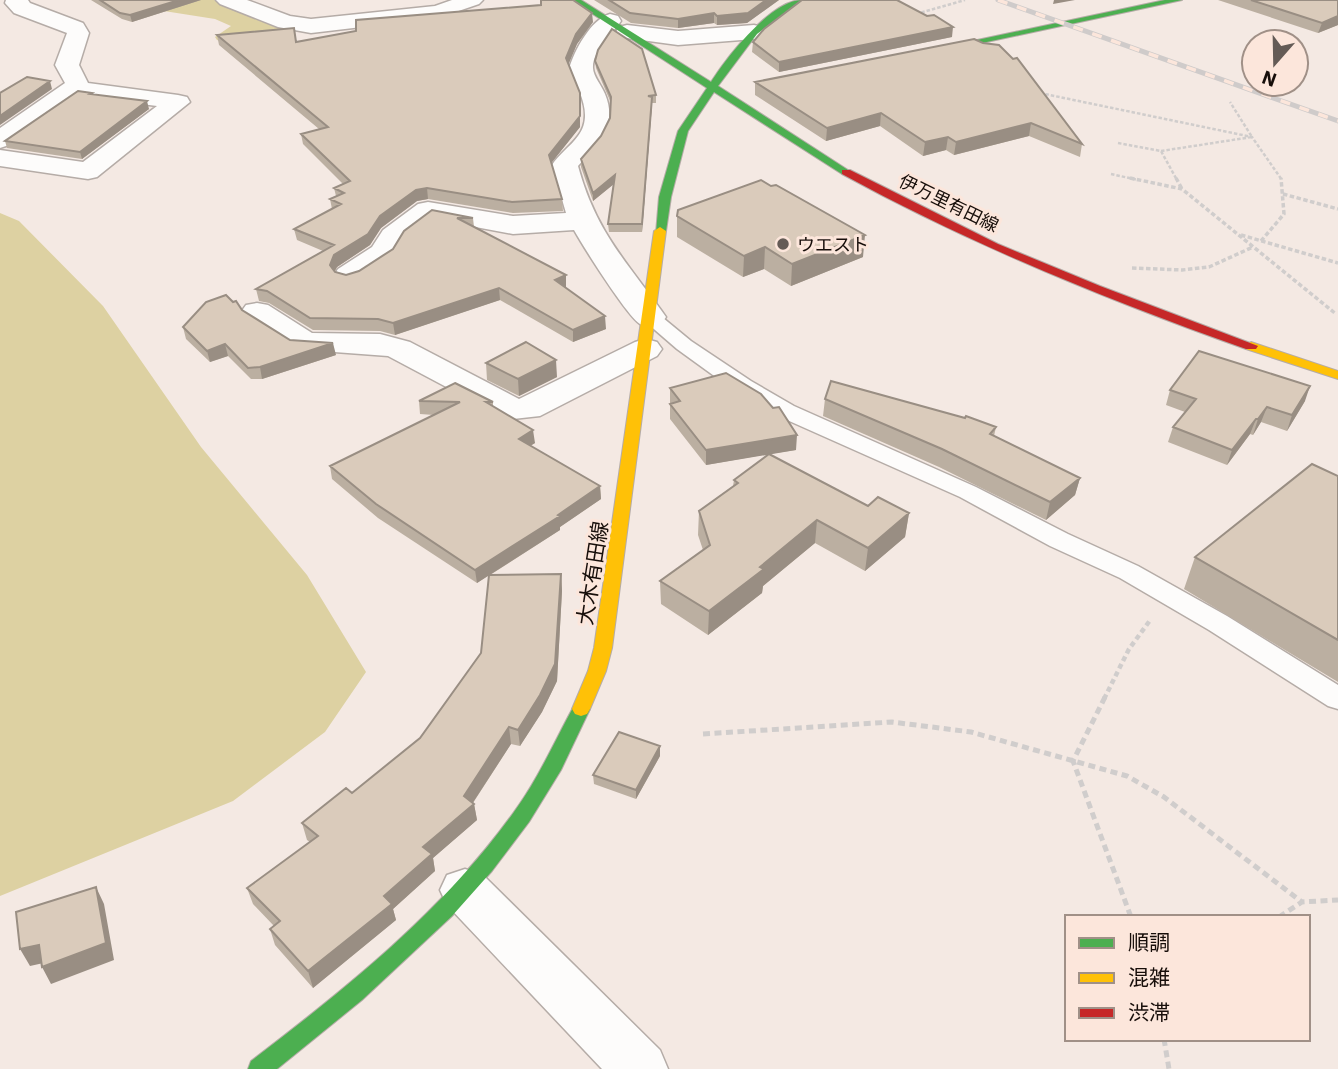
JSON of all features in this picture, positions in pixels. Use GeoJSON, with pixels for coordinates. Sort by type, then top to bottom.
{"type":"FeatureCollection","features":[{"type":"Feature","properties":{"kind":"main road","name":"伊万里有田線"},"geometry":{"type":"LineString","coordinates":[[575,0],[760,120],[876,188],[1021,260],[1140,308],[1338,375]]}},
{"type":"Feature","properties":{"kind":"main road","name":"大木有田線"},"geometry":{"type":"LineString","coordinates":[[259,1069],[385,967],[465,890],[531,805],[568,742],[598,668],[646,349],[665,197],[682,131],[713,89],[728,63],[754,32],[798,0]]}},
{"type":"Feature","properties":{"kind":"main road"},"geometry":{"type":"LineString","coordinates":[[914,54],[1178,0]]}},
{"type":"Feature","properties":{"kind":"main road"},"geometry":{"type":"LineString","coordinates":[[713,89],[743,89]]}},
{"type":"Feature","properties":{"kind":"street"},"geometry":{"type":"LineString","coordinates":[[0,140],[77,84],[66,65],[78,33],[75,27],[22,8],[16,3],[17,0]]}},
{"type":"Feature","properties":{"kind":"street"},"geometry":{"type":"LineString","coordinates":[[227,0],[286,22],[311,26],[438,12],[472,0]]}},
{"type":"Feature","properties":{"kind":"street"},"geometry":{"type":"LineString","coordinates":[[650,317],[600,251],[583,221],[570,189],[565,165],[591,137],[597,125],[597,103],[581,69],[585,54],[619,27],[678,38],[754,32]]}},
{"type":"Feature","properties":{"kind":"street"},"geometry":{"type":"LineString","coordinates":[[0,158],[88,171],[178,102],[74,88]]}},
{"type":"Feature","properties":{"kind":"street"},"geometry":{"type":"LineString","coordinates":[[349,275],[383,253],[393,236],[428,210],[513,225],[583,221]]}},
{"type":"Feature","properties":{"kind":"street"},"geometry":{"type":"LineString","coordinates":[[257,312],[304,342],[380,344],[399,349],[513,409],[528,409],[646,349]]}},
{"type":"Feature","properties":{"kind":"street"},"geometry":{"type":"LineString","coordinates":[[465,890],[640,1069]]}},
{"type":"Feature","properties":{"kind":"lane"},"geometry":{"type":"LineString","coordinates":[[650,317],[684,345],[786,411],[968,492],[1059,540],[1129,572],[1218,623],[1338,699]]}},
{"type":"Feature","properties":{"kind":"path"},"geometry":{"type":"LineString","coordinates":[[915,14],[965,0]]}},
{"type":"Feature","properties":{"kind":"path"},"geometry":{"type":"LineString","coordinates":[[1039,92],[1252,137]]}},
{"type":"Feature","properties":{"kind":"path"},"geometry":{"type":"LineString","coordinates":[[1230,102],[1283,181],[1284,214],[1261,241]]}},
{"type":"Feature","properties":{"kind":"path"},"geometry":{"type":"LineString","coordinates":[[1118,143],[1161,151],[1252,137]]}},
{"type":"Feature","properties":{"kind":"path"},"geometry":{"type":"LineString","coordinates":[[1161,151],[1182,189],[1336,314]]}},
{"type":"Feature","properties":{"kind":"path"},"geometry":{"type":"LineString","coordinates":[[1111,174],[1182,189]]}},
{"type":"Feature","properties":{"kind":"path"},"geometry":{"type":"LineString","coordinates":[[1283,194],[1338,209]]}},
{"type":"Feature","properties":{"kind":"path"},"geometry":{"type":"LineString","coordinates":[[1237,234],[1338,263]]}},
{"type":"Feature","properties":{"kind":"path"},"geometry":{"type":"LineString","coordinates":[[1123,268],[1182,270],[1209,267],[1253,247]]}},
{"type":"Feature","properties":{"kind":"path"},"geometry":{"type":"LineString","coordinates":[[1130,915],[1073,761],[1129,649],[1153,617]]}},
{"type":"Feature","properties":{"kind":"path"},"geometry":{"type":"LineString","coordinates":[[703,734],[892,722],[971,732],[1127,776],[1164,797],[1302,902]]}},
{"type":"Feature","properties":{"kind":"path"},"geometry":{"type":"LineString","coordinates":[[1282,915],[1302,902],[1338,901]]}},
{"type":"Feature","properties":{"kind":"path"},"geometry":{"type":"LineString","coordinates":[[1164,1041],[1169,1069]]}},
{"type":"Feature","properties":{"kind":"shaded area"},"geometry":{"type":"Polygon","coordinates":[[[170,0],[214,0],[281,27],[277,32],[223,42],[215,37],[231,26],[215,19],[164,11],[170,0]]]}},
{"type":"Feature","properties":{"kind":"shaded area"},"geometry":{"type":"Polygon","coordinates":[[[0,213],[19,221],[103,306],[201,447],[307,575],[366,672],[325,732],[233,801],[0,896],[0,213]]]}},
{"type":"Feature","properties":{"kind":"building"},"geometry":{"type":"Polygon","coordinates":[[[100,0],[179,0],[130,15],[120,13],[100,0]]]}},
{"type":"Feature","properties":{"kind":"building"},"geometry":{"type":"Polygon","coordinates":[[[541,0],[573,0],[592,13],[576,34],[566,58],[580,93],[580,116],[549,155],[562,199],[512,202],[427,188],[416,190],[380,216],[368,234],[334,255],[330,265],[335,272],[346,275],[359,271],[393,249],[404,231],[432,210],[473,218],[457,218],[566,275],[555,280],[605,316],[573,330],[499,288],[393,323],[378,319],[310,318],[267,291],[256,289],[334,245],[294,229],[341,204],[330,199],[344,193],[334,188],[350,181],[301,134],[328,127],[217,35],[294,28],[296,42],[356,31],[356,20],[541,5],[541,0]]]}},
{"type":"Feature","properties":{"kind":"building"},"geometry":{"type":"Polygon","coordinates":[[[609,0],[766,0],[748,13],[717,16],[714,13],[678,19],[630,13],[609,0]]]}},
{"type":"Feature","properties":{"kind":"building"},"geometry":{"type":"Polygon","coordinates":[[[802,0],[897,0],[927,16],[934,15],[953,27],[779,62],[753,42],[764,29],[802,0]]]}},
{"type":"Feature","properties":{"kind":"building"},"geometry":{"type":"Polygon","coordinates":[[[1251,0],[1338,0],[1338,16],[1322,23],[1251,0]]]}},
{"type":"Feature","properties":{"kind":"building"},"geometry":{"type":"Polygon","coordinates":[[[612,29],[642,49],[656,95],[648,96],[652,97],[642,224],[608,224],[615,175],[593,193],[581,159],[601,136],[610,118],[611,97],[595,61],[598,50],[612,29]]]}},
{"type":"Feature","properties":{"kind":"building"},"geometry":{"type":"Polygon","coordinates":[[[974,39],[999,45],[1013,59],[1017,58],[1082,144],[1031,123],[956,142],[948,137],[925,142],[881,113],[827,128],[755,82],[974,39]]]}},
{"type":"Feature","properties":{"kind":"building"},"geometry":{"type":"Polygon","coordinates":[[[27,77],[50,81],[0,116],[0,93],[27,77]]]}},
{"type":"Feature","properties":{"kind":"building"},"geometry":{"type":"Polygon","coordinates":[[[78,91],[147,101],[80,152],[5,141],[78,91]]]}},
{"type":"Feature","properties":{"kind":"building"},"geometry":{"type":"Polygon","coordinates":[[[761,180],[771,186],[776,185],[865,235],[792,264],[765,247],[744,256],[677,216],[678,210],[761,180]]]}},
{"type":"Feature","properties":{"kind":"building"},"geometry":{"type":"Polygon","coordinates":[[[226,295],[233,302],[236,301],[242,310],[290,340],[333,343],[260,367],[248,368],[225,344],[207,351],[183,327],[206,302],[226,295]]]}},
{"type":"Feature","properties":{"kind":"building"},"geometry":{"type":"Polygon","coordinates":[[[526,342],[556,360],[518,379],[486,363],[526,342]]]}},
{"type":"Feature","properties":{"kind":"building"},"geometry":{"type":"Polygon","coordinates":[[[1199,351],[1310,386],[1292,415],[1267,407],[1232,450],[1173,427],[1196,399],[1170,390],[1199,351]]]}},
{"type":"Feature","properties":{"kind":"building"},"geometry":{"type":"Polygon","coordinates":[[[726,373],[761,394],[773,408],[779,407],[797,435],[706,450],[670,404],[680,401],[670,388],[726,373]]]}},
{"type":"Feature","properties":{"kind":"building"},"geometry":{"type":"Polygon","coordinates":[[[831,381],[965,418],[966,416],[996,427],[990,434],[1080,478],[1050,502],[942,449],[825,399],[831,381]]]}},
{"type":"Feature","properties":{"kind":"building"},"geometry":{"type":"Polygon","coordinates":[[[455,383],[493,402],[486,402],[533,430],[519,439],[600,486],[558,515],[560,516],[475,570],[376,504],[330,466],[460,402],[419,401],[455,383]]]}},
{"type":"Feature","properties":{"kind":"building"},"geometry":{"type":"Polygon","coordinates":[[[769,454],[868,506],[878,497],[909,513],[868,548],[817,520],[760,567],[764,569],[709,611],[660,581],[710,545],[699,511],[738,483],[734,480],[769,454]]]}},
{"type":"Feature","properties":{"kind":"building"},"geometry":{"type":"Polygon","coordinates":[[[1312,464],[1338,476],[1338,640],[1195,557],[1312,464]]]}},
{"type":"Feature","properties":{"kind":"building"},"geometry":{"type":"Polygon","coordinates":[[[561,574],[555,664],[518,730],[509,727],[464,796],[474,804],[423,847],[432,854],[384,896],[392,904],[308,971],[270,929],[280,921],[247,888],[318,836],[302,823],[346,788],[352,793],[420,738],[481,653],[489,575],[561,574]]]}},
{"type":"Feature","properties":{"kind":"building"},"geometry":{"type":"Polygon","coordinates":[[[619,732],[660,746],[636,790],[593,775],[619,732]]]}},
{"type":"Feature","properties":{"kind":"building"},"geometry":{"type":"Polygon","coordinates":[[[96,887],[106,943],[42,967],[39,945],[20,949],[16,912],[96,887]]]}},
{"type":"Feature","properties":{"kind":"railway"},"geometry":{"type":"LineString","coordinates":[[998,0],[1338,121]]}},
{"type":"Feature","properties":{"kind":"traffic: fast"},"geometry":{"type":"LineString","coordinates":[[575,0],[846,172]]}},
{"type":"Feature","properties":{"kind":"traffic: fast"},"geometry":{"type":"LineString","coordinates":[[660,231],[665,197],[683,131],[728,63],[754,32],[798,0]]}},
{"type":"Feature","properties":{"kind":"traffic: fast"},"geometry":{"type":"LineString","coordinates":[[926,52],[1178,0]]}},
{"type":"Feature","properties":{"kind":"traffic: fast"},"geometry":{"type":"LineString","coordinates":[[259,1069],[401,953],[485,865],[522,816],[554,764],[581,709]]}},
{"type":"Feature","properties":{"kind":"traffic: slow"},"geometry":{"type":"LineString","coordinates":[[581,709],[597,671],[603,648],[660,231]]}},
{"type":"Feature","properties":{"kind":"traffic: slow"},"geometry":{"type":"LineString","coordinates":[[1251,346],[1338,375]]}},
{"type":"Feature","properties":{"kind":"traffic: jam"},"geometry":{"type":"LineString","coordinates":[[846,172],[944,223],[1044,268],[1251,346]]}},
{"type":"Feature","properties":{"kind":"place","name":"ウエスト"},"geometry":{"type":"Point","coordinates":[783,244]}}]}
